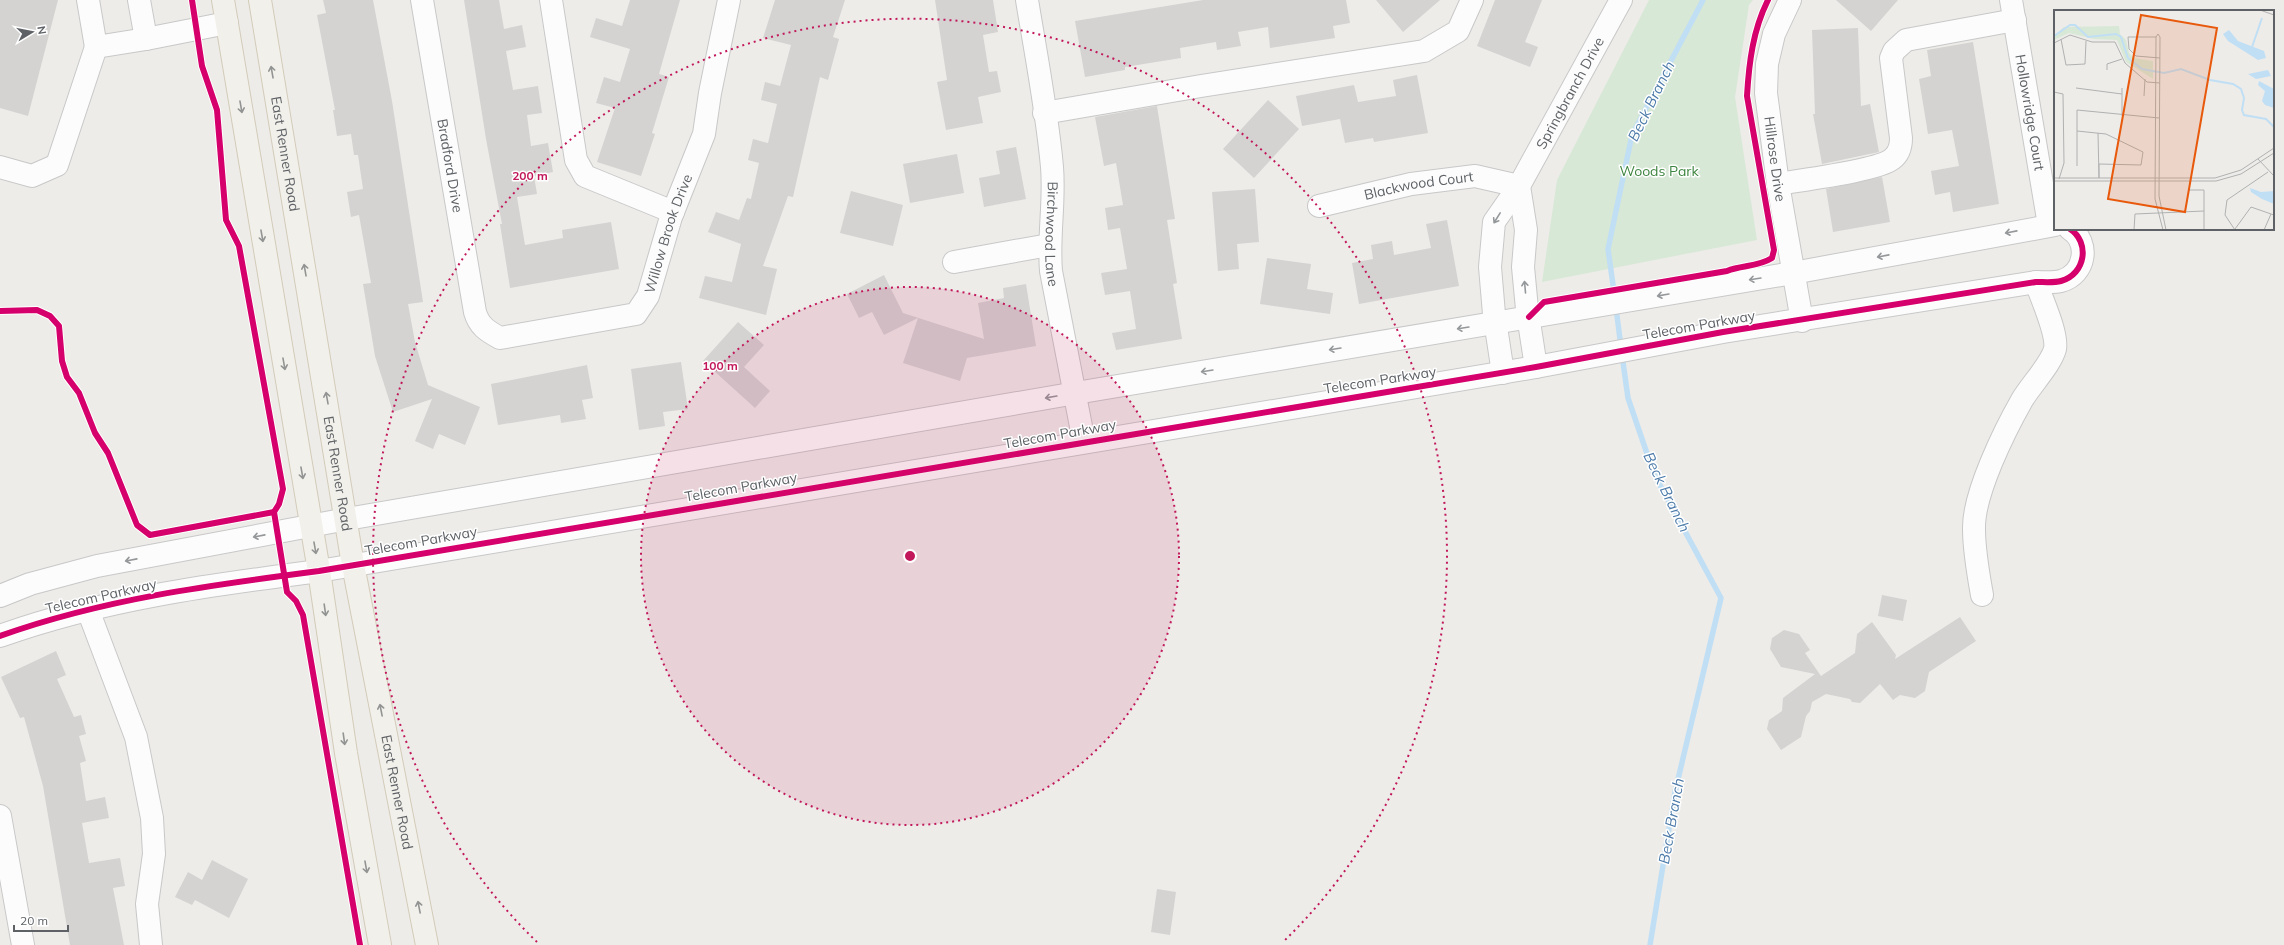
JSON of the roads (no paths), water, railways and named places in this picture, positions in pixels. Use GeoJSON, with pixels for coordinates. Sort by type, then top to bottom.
{"type":"FeatureCollection","features":[{"type":"Feature","properties":{"kind":"main road"},"geometry":{"type":"LineString","coordinates":[[223,0],[319,571],[346,753],[380,945]]}},
{"type":"Feature","properties":{"kind":"main road","name":"East Renner Road"},"geometry":{"type":"LineString","coordinates":[[260,0],[347,519],[353,565],[427,945]]}},
{"type":"Feature","properties":{"kind":"street"},"geometry":{"type":"LineString","coordinates":[[0,167],[32,176],[57,165],[96,47],[88,0]]}},
{"type":"Feature","properties":{"kind":"street"},"geometry":{"type":"LineString","coordinates":[[139,0],[146,39]]}},
{"type":"Feature","properties":{"kind":"street","name":"Bradford Drive"},"geometry":{"type":"LineString","coordinates":[[422,0],[475,312],[484,330]]}},
{"type":"Feature","properties":{"kind":"street"},"geometry":{"type":"LineString","coordinates":[[551,0],[576,160],[585,176],[673,212]]}},
{"type":"Feature","properties":{"kind":"street","name":"Willow Brook Drive"},"geometry":{"type":"LineString","coordinates":[[484,330],[500,338],[636,314],[648,296],[673,212],[704,134],[710,93],[730,0]]}},
{"type":"Feature","properties":{"kind":"street","name":"Birchwood Lane"},"geometry":{"type":"LineString","coordinates":[[1028,0],[1052,166],[1054,201],[1049,246],[1051,271],[1076,393],[1084,442]]}},
{"type":"Feature","properties":{"kind":"street"},"geometry":{"type":"LineString","coordinates":[[1044,113],[1201,86],[1424,51],[1458,31],[1472,0]]}},
{"type":"Feature","properties":{"kind":"street","name":"Springbranch Drive"},"geometry":{"type":"LineString","coordinates":[[1503,373],[1490,267],[1494,222],[1519,186],[1556,114],[1621,0]]}},
{"type":"Feature","properties":{"kind":"street","name":"Hillrose Drive"},"geometry":{"type":"LineString","coordinates":[[1790,0],[1774,34],[1766,64],[1767,103],[1778,184],[1802,321]]}},
{"type":"Feature","properties":{"kind":"street"},"geometry":{"type":"LineString","coordinates":[[1778,184],[1862,169],[1886,162],[1896,155],[1901,145],[1901,138],[1891,58],[1894,51],[1906,40],[2013,10]]}},
{"type":"Feature","properties":{"kind":"street","name":"Hollowridge Court"},"geometry":{"type":"LineString","coordinates":[[2013,10],[2054,207]]}},
{"type":"Feature","properties":{"kind":"street"},"geometry":{"type":"LineString","coordinates":[[96,47],[227,23]]}},
{"type":"Feature","properties":{"kind":"street","name":"Blackwood Court"},"geometry":{"type":"LineString","coordinates":[[1319,206],[1411,184],[1475,176],[1519,186]]}},
{"type":"Feature","properties":{"kind":"street"},"geometry":{"type":"LineString","coordinates":[[1519,186],[1526,230],[1524,266],[1536,367]]}},
{"type":"Feature","properties":{"kind":"street","name":"Telecom Parkway"},"geometry":{"type":"LineString","coordinates":[[0,596],[30,584],[97,566],[347,519],[1076,393],[1496,322],[1557,314],[1702,288],[1793,274],[2054,227]]}},
{"type":"Feature","properties":{"kind":"street","name":"Telecom Parkway"},"geometry":{"type":"LineString","coordinates":[[0,636],[43,621],[88,610],[216,584],[319,571],[1503,373],[1681,340],[2036,282],[2061,281],[2073,275],[2082,263],[2084,248],[2076,233],[2068,230]]}},
{"type":"Feature","properties":{"kind":"street"},"geometry":{"type":"LineString","coordinates":[[1492,240],[1526,242]]}},
{"type":"Feature","properties":{"kind":"street"},"geometry":{"type":"LineString","coordinates":[[954,262],[1049,246]]}},
{"type":"Feature","properties":{"kind":"street"},"geometry":{"type":"LineString","coordinates":[[1982,595],[1976,563],[1974,528],[1979,500],[1993,459],[2012,417],[2055,349],[2053,332],[2036,282]]}},
{"type":"Feature","properties":{"kind":"street"},"geometry":{"type":"LineString","coordinates":[[88,610],[136,737],[152,818],[154,854],[147,904],[151,945]]}},
{"type":"Feature","properties":{"kind":"street"},"geometry":{"type":"LineString","coordinates":[[0,816],[23,945]]}},
{"type":"Feature","properties":{"kind":"waterway","name":"Beck Branch"},"geometry":{"type":"LineString","coordinates":[[1615,299],[1608,249],[1632,135],[1703,0]]}},
{"type":"Feature","properties":{"kind":"waterway","name":"Beck Branch"},"geometry":{"type":"LineString","coordinates":[[1616,308],[1621,347]]}},
{"type":"Feature","properties":{"kind":"waterway","name":"Beck Branch"},"geometry":{"type":"LineString","coordinates":[[1622,355],[1628,398],[1654,474],[1721,598],[1675,792],[1650,945]]}},
{"type":"Feature","properties":{"kind":"park label","name":"Woods Park"},"geometry":{"type":"Point","coordinates":[1659,171]}}]}
